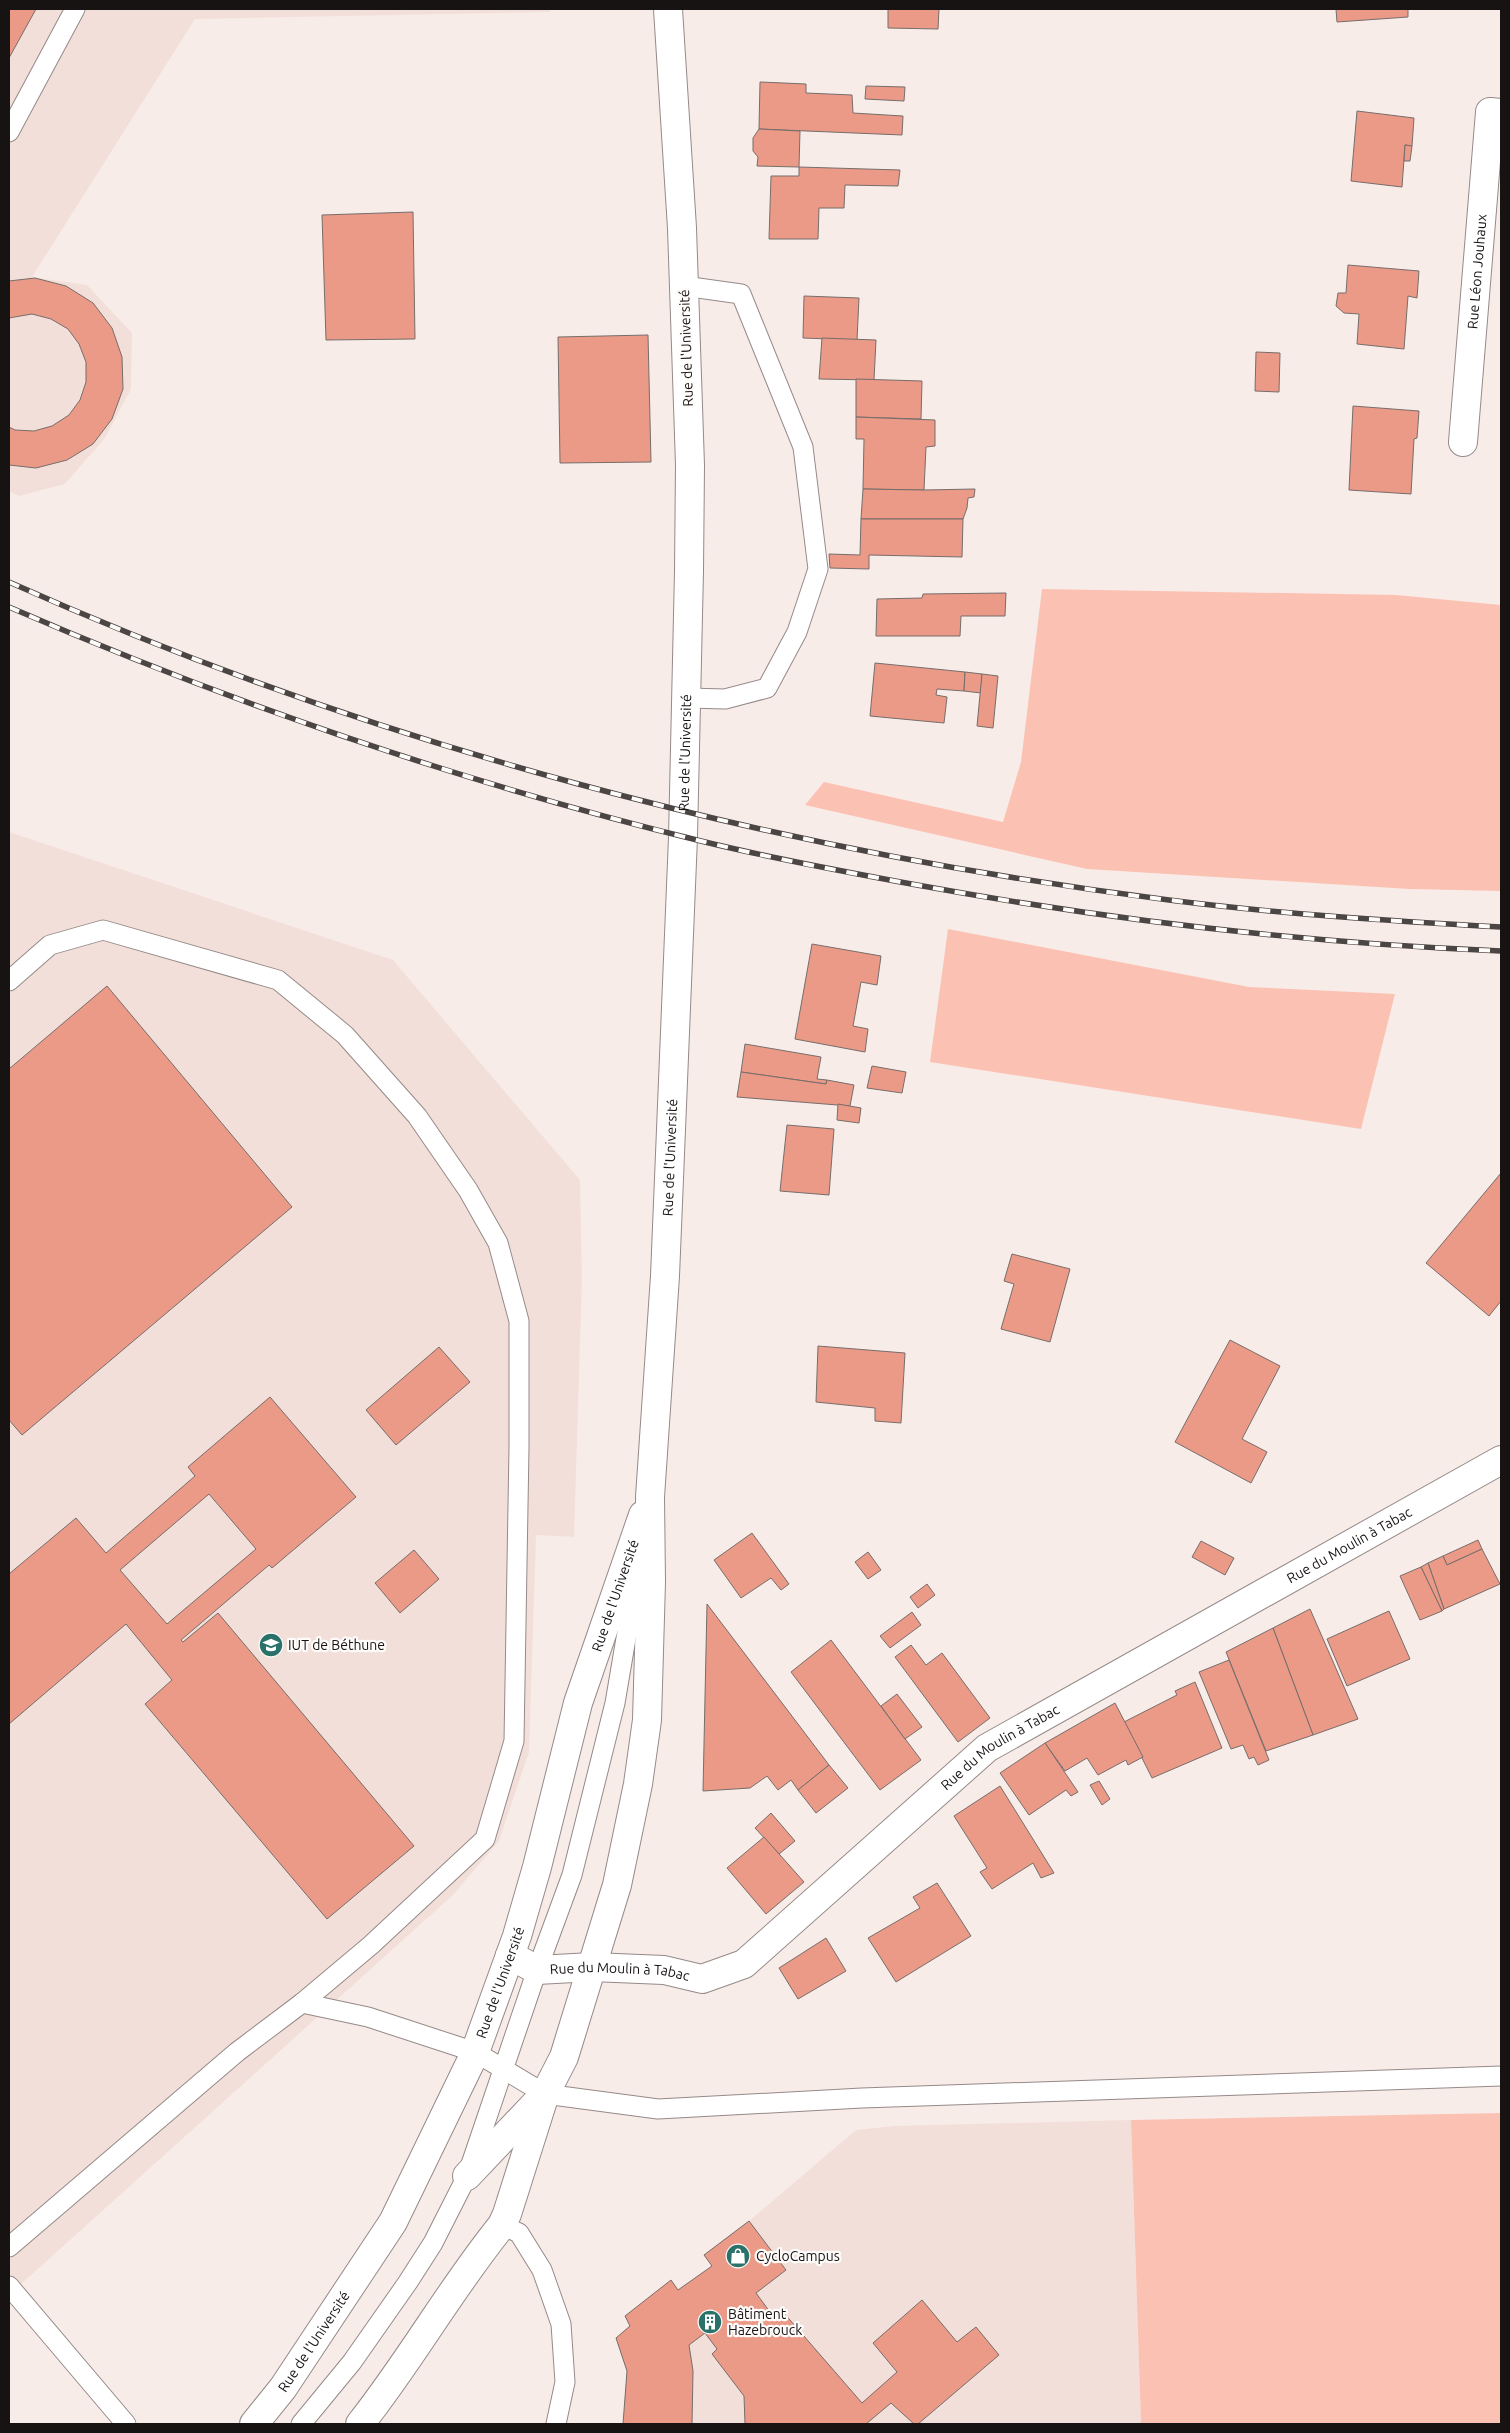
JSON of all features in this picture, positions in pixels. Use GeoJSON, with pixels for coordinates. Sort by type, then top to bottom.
{"type":"FeatureCollection","features":[{"type":"Feature","properties":{"kind":"street","name":"Rue de l'Université"},"geometry":{"type":"LineString","coordinates":[[545,2094],[564,2057],[617,1885],[638,1784],[647,1720],[652,1582],[650,1497],[665,1276],[688,698],[690,465],[684,286],[668,9]]}},
{"type":"Feature","properties":{"kind":"street","name":"Rue Léon Jouhaux"},"geometry":{"type":"LineString","coordinates":[[1464,442],[1490,112],[1501,113]]}},
{"type":"Feature","properties":{"kind":"street","name":"Rue du Moulin à Tabac"},"geometry":{"type":"LineString","coordinates":[[510,1955],[537,1970],[592,1967],[664,1970],[702,1979],[744,1964],[987,1748],[1501,1460]]}},
{"type":"Feature","properties":{"kind":"street","name":"Rue de l'Université"},"geometry":{"type":"LineString","coordinates":[[254,2424],[283,2388],[393,2222],[475,2052],[510,1955],[537,1867],[578,1703],[650,1497]]}},
{"type":"Feature","properties":{"kind":"street"},"geometry":{"type":"LineString","coordinates":[[468,2176],[545,2094]]}},
{"type":"Feature","properties":{"kind":"street"},"geometry":{"type":"LineString","coordinates":[[360,2424],[391,2385],[456,2287],[502,2225],[545,2094]]}},
{"type":"Feature","properties":{"kind":"lane"},"geometry":{"type":"LineString","coordinates":[[9,132],[75,9]]}},
{"type":"Feature","properties":{"kind":"lane"},"geometry":{"type":"LineString","coordinates":[[684,286],[741,294],[803,447],[818,570],[797,632],[767,688],[725,699],[688,698]]}},
{"type":"Feature","properties":{"kind":"lane"},"geometry":{"type":"LineString","coordinates":[[9,981],[50,945],[103,930],[278,980],[345,1035],[418,1116],[468,1190],[498,1243],[519,1321],[514,1741],[486,1839],[370,1945],[302,2003],[237,2052],[9,2247]]}},
{"type":"Feature","properties":{"kind":"lane"},"geometry":{"type":"LineString","coordinates":[[301,2424],[352,2362],[408,2282],[433,2243],[468,2176],[537,1970],[572,1875],[615,1702],[650,1497]]}},
{"type":"Feature","properties":{"kind":"lane"},"geometry":{"type":"LineString","coordinates":[[302,2003],[368,2017],[475,2052],[545,2094],[658,2109],[862,2098],[1501,2076]]}},
{"type":"Feature","properties":{"kind":"lane"},"geometry":{"type":"LineString","coordinates":[[502,2225],[519,2233],[542,2270],[561,2324],[565,2382],[556,2424]]}},
{"type":"Feature","properties":{"kind":"lane"},"geometry":{"type":"LineString","coordinates":[[9,2286],[126,2424]]}},
{"type":"Feature","properties":{"kind":"shaded area"},"geometry":{"type":"Polygon","coordinates":[[[9,9],[551,9],[550,12],[195,19],[32,277],[87,285],[132,333],[131,389],[105,438],[65,484],[19,496],[9,491],[9,9]]]}},
{"type":"Feature","properties":{"kind":"shaded area"},"geometry":{"type":"Polygon","coordinates":[[[1042,589],[1396,595],[1501,605],[1501,891],[1409,889],[1087,869],[805,805],[824,782],[1003,822],[1021,762],[1042,589]]]}},
{"type":"Feature","properties":{"kind":"shaded area","name":"IUT de Béthune"},"geometry":{"type":"Polygon","coordinates":[[[9,832],[393,960],[580,1180],[582,1279],[574,1537],[536,1535],[529,1752],[499,1841],[453,1895],[9,2295],[9,832]]]}},
{"type":"Feature","properties":{"kind":"shaded area"},"geometry":{"type":"Polygon","coordinates":[[[948,929],[1249,987],[1395,994],[1361,1129],[930,1062],[948,929]]]}},
{"type":"Feature","properties":{"kind":"shaded area"},"geometry":{"type":"Polygon","coordinates":[[[1501,2113],[1501,2424],[1141,2424],[1131,2120],[1501,2113]]]}},
{"type":"Feature","properties":{"kind":"shaded area"},"geometry":{"type":"Polygon","coordinates":[[[1131,2120],[1141,2424],[623,2424],[627,2371],[616,2338],[630,2326],[625,2316],[671,2280],[678,2290],[712,2266],[704,2255],[749,2221],[856,2130],[895,2126],[1131,2120]]]}},
{"type":"Feature","properties":{"kind":"building"},"geometry":{"type":"Polygon","coordinates":[[[9,9],[36,9],[9,58],[9,9]]]}},
{"type":"Feature","properties":{"kind":"building"},"geometry":{"type":"Polygon","coordinates":[[[888,9],[939,9],[938,29],[888,28],[888,9]]]}},
{"type":"Feature","properties":{"kind":"building"},"geometry":{"type":"Polygon","coordinates":[[[1336,9],[1408,9],[1408,17],[1337,22],[1336,9]]]}},
{"type":"Feature","properties":{"kind":"building"},"geometry":{"type":"Polygon","coordinates":[[[760,82],[806,84],[806,93],[852,95],[853,113],[903,116],[902,135],[759,129],[760,82]]]}},
{"type":"Feature","properties":{"kind":"building"},"geometry":{"type":"Polygon","coordinates":[[[866,86],[905,87],[904,101],[865,99],[866,86]]]}},
{"type":"Feature","properties":{"kind":"building"},"geometry":{"type":"Polygon","coordinates":[[[1357,111],[1414,118],[1412,146],[1405,145],[1402,187],[1351,181],[1357,111]]]}},
{"type":"Feature","properties":{"kind":"building"},"geometry":{"type":"Polygon","coordinates":[[[759,129],[800,131],[799,167],[757,166],[758,157],[753,151],[753,138],[759,129]]]}},
{"type":"Feature","properties":{"kind":"building"},"geometry":{"type":"Polygon","coordinates":[[[1405,145],[1412,146],[1410,161],[1404,161],[1405,145]]]}},
{"type":"Feature","properties":{"kind":"building"},"geometry":{"type":"Polygon","coordinates":[[[799,167],[900,170],[898,186],[845,185],[844,208],[819,208],[818,239],[769,239],[771,176],[799,176],[799,167]]]}},
{"type":"Feature","properties":{"kind":"building"},"geometry":{"type":"Polygon","coordinates":[[[413,212],[415,339],[326,340],[322,215],[413,212]]]}},
{"type":"Feature","properties":{"kind":"building"},"geometry":{"type":"Polygon","coordinates":[[[1348,265],[1419,271],[1417,298],[1408,296],[1404,349],[1357,344],[1359,314],[1344,313],[1336,306],[1338,293],[1346,293],[1348,265]]]}},
{"type":"Feature","properties":{"kind":"building"},"geometry":{"type":"Polygon","coordinates":[[[35,278],[66,286],[93,303],[112,328],[122,357],[123,389],[112,419],[93,444],[67,460],[36,468],[9,465],[9,427],[15,430],[34,431],[52,426],[69,415],[80,400],[86,382],[86,362],[79,344],[68,329],[51,319],[32,314],[9,318],[9,281],[35,278]]]}},
{"type":"Feature","properties":{"kind":"building"},"geometry":{"type":"Polygon","coordinates":[[[804,296],[859,298],[857,340],[803,338],[804,296]]]}},
{"type":"Feature","properties":{"kind":"building"},"geometry":{"type":"Polygon","coordinates":[[[648,335],[651,462],[560,463],[558,337],[648,335]]]}},
{"type":"Feature","properties":{"kind":"building"},"geometry":{"type":"Polygon","coordinates":[[[822,338],[876,340],[874,380],[819,379],[822,338]]]}},
{"type":"Feature","properties":{"kind":"building"},"geometry":{"type":"Polygon","coordinates":[[[1256,352],[1280,353],[1279,392],[1255,391],[1256,352]]]}},
{"type":"Feature","properties":{"kind":"building"},"geometry":{"type":"Polygon","coordinates":[[[856,379],[922,381],[921,419],[856,417],[856,379]]]}},
{"type":"Feature","properties":{"kind":"building"},"geometry":{"type":"Polygon","coordinates":[[[1353,406],[1419,411],[1417,438],[1414,439],[1411,494],[1349,490],[1353,406]]]}},
{"type":"Feature","properties":{"kind":"building"},"geometry":{"type":"Polygon","coordinates":[[[856,417],[935,420],[935,446],[926,447],[924,490],[863,489],[864,439],[856,439],[856,417]]]}},
{"type":"Feature","properties":{"kind":"building"},"geometry":{"type":"Polygon","coordinates":[[[863,489],[975,489],[974,497],[968,498],[963,519],[861,519],[863,489]]]}},
{"type":"Feature","properties":{"kind":"building"},"geometry":{"type":"Polygon","coordinates":[[[861,519],[963,519],[962,557],[869,555],[869,569],[830,568],[829,554],[860,555],[861,519]]]}},
{"type":"Feature","properties":{"kind":"building"},"geometry":{"type":"Polygon","coordinates":[[[1006,593],[1005,616],[961,616],[960,636],[876,636],[877,599],[922,598],[923,594],[1006,593]]]}},
{"type":"Feature","properties":{"kind":"building"},"geometry":{"type":"Polygon","coordinates":[[[875,663],[965,672],[964,691],[937,689],[936,695],[947,697],[944,723],[870,716],[875,663]]]}},
{"type":"Feature","properties":{"kind":"building"},"geometry":{"type":"Polygon","coordinates":[[[965,672],[982,674],[981,693],[964,691],[965,672]]]}},
{"type":"Feature","properties":{"kind":"building"},"geometry":{"type":"Polygon","coordinates":[[[982,674],[998,676],[993,728],[977,726],[982,674]]]}},
{"type":"Feature","properties":{"kind":"building"},"geometry":{"type":"Polygon","coordinates":[[[812,944],[881,956],[877,985],[861,982],[853,1026],[868,1029],[865,1052],[795,1039],[812,944]]]}},
{"type":"Feature","properties":{"kind":"building"},"geometry":{"type":"Polygon","coordinates":[[[107,986],[292,1207],[22,1435],[9,1420],[9,1069],[107,986]]]}},
{"type":"Feature","properties":{"kind":"building"},"geometry":{"type":"Polygon","coordinates":[[[745,1044],[821,1057],[817,1079],[827,1080],[826,1084],[741,1072],[745,1044]]]}},
{"type":"Feature","properties":{"kind":"building"},"geometry":{"type":"Polygon","coordinates":[[[872,1066],[906,1072],[902,1093],[867,1088],[872,1066]]]}},
{"type":"Feature","properties":{"kind":"building"},"geometry":{"type":"Polygon","coordinates":[[[741,1072],[826,1084],[827,1080],[854,1085],[850,1106],[737,1097],[741,1072]]]}},
{"type":"Feature","properties":{"kind":"building"},"geometry":{"type":"Polygon","coordinates":[[[838,1104],[861,1108],[859,1123],[837,1120],[838,1104]]]}},
{"type":"Feature","properties":{"kind":"building"},"geometry":{"type":"Polygon","coordinates":[[[787,1125],[834,1129],[829,1195],[780,1191],[787,1125]]]}},
{"type":"Feature","properties":{"kind":"building"},"geometry":{"type":"Polygon","coordinates":[[[1501,1173],[1501,1301],[1489,1316],[1426,1263],[1501,1173]]]}},
{"type":"Feature","properties":{"kind":"building"},"geometry":{"type":"Polygon","coordinates":[[[1012,1254],[1070,1269],[1050,1342],[1001,1329],[1014,1284],[1004,1281],[1012,1254]]]}},
{"type":"Feature","properties":{"kind":"building"},"geometry":{"type":"Polygon","coordinates":[[[1230,1340],[1280,1366],[1242,1439],[1267,1452],[1251,1483],[1175,1442],[1230,1340]]]}},
{"type":"Feature","properties":{"kind":"building"},"geometry":{"type":"Polygon","coordinates":[[[818,1346],[905,1353],[901,1423],[875,1421],[875,1408],[816,1402],[818,1346]]]}},
{"type":"Feature","properties":{"kind":"building"},"geometry":{"type":"Polygon","coordinates":[[[439,1347],[470,1382],[396,1445],[366,1410],[439,1347]]]}},
{"type":"Feature","properties":{"kind":"building"},"geometry":{"type":"Polygon","coordinates":[[[270,1397],[356,1497],[272,1568],[269,1565],[181,1640],[183,1642],[218,1613],[414,1846],[327,1919],[145,1704],[172,1680],[126,1624],[9,1724],[9,1574],[76,1518],[106,1553],[195,1476],[188,1467],[270,1397]],[[209,1494],[120,1570],[167,1624],[256,1549],[209,1494]]]}},
{"type":"Feature","properties":{"kind":"building"},"geometry":{"type":"Polygon","coordinates":[[[752,1533],[789,1584],[781,1590],[771,1578],[741,1598],[714,1560],[752,1533]]]}},
{"type":"Feature","properties":{"kind":"building"},"geometry":{"type":"Polygon","coordinates":[[[1478,1540],[1482,1549],[1447,1565],[1443,1556],[1478,1540]]]}},
{"type":"Feature","properties":{"kind":"building"},"geometry":{"type":"Polygon","coordinates":[[[1201,1541],[1234,1558],[1225,1575],[1192,1557],[1201,1541]]]}},
{"type":"Feature","properties":{"kind":"building"},"geometry":{"type":"Polygon","coordinates":[[[1482,1549],[1500,1584],[1444,1609],[1428,1563],[1443,1556],[1447,1565],[1482,1549]]]}},
{"type":"Feature","properties":{"kind":"building"},"geometry":{"type":"Polygon","coordinates":[[[414,1550],[439,1579],[400,1613],[375,1583],[414,1550]]]}},
{"type":"Feature","properties":{"kind":"building"},"geometry":{"type":"Polygon","coordinates":[[[868,1552],[881,1570],[868,1579],[855,1562],[868,1552]]]}},
{"type":"Feature","properties":{"kind":"building"},"geometry":{"type":"Polygon","coordinates":[[[1428,1563],[1444,1609],[1442,1611],[1421,1567],[1428,1563]]]}},
{"type":"Feature","properties":{"kind":"building"},"geometry":{"type":"Polygon","coordinates":[[[1421,1567],[1442,1611],[1420,1620],[1400,1576],[1421,1567]]]}},
{"type":"Feature","properties":{"kind":"building"},"geometry":{"type":"Polygon","coordinates":[[[927,1584],[935,1595],[918,1608],[910,1597],[927,1584]]]}},
{"type":"Feature","properties":{"kind":"building"},"geometry":{"type":"Polygon","coordinates":[[[707,1604],[829,1765],[798,1790],[791,1780],[778,1790],[767,1776],[750,1788],[703,1791],[707,1604]]]}},
{"type":"Feature","properties":{"kind":"building"},"geometry":{"type":"Polygon","coordinates":[[[1310,1609],[1358,1719],[1313,1735],[1273,1628],[1310,1609]]]}},
{"type":"Feature","properties":{"kind":"building"},"geometry":{"type":"Polygon","coordinates":[[[1389,1611],[1410,1659],[1347,1686],[1327,1639],[1389,1611]]]}},
{"type":"Feature","properties":{"kind":"building"},"geometry":{"type":"Polygon","coordinates":[[[912,1612],[921,1625],[890,1648],[880,1636],[912,1612]]]}},
{"type":"Feature","properties":{"kind":"building"},"geometry":{"type":"Polygon","coordinates":[[[1273,1628],[1313,1735],[1266,1751],[1226,1652],[1273,1628]]]}},
{"type":"Feature","properties":{"kind":"building"},"geometry":{"type":"Polygon","coordinates":[[[831,1640],[921,1760],[880,1790],[791,1672],[831,1640]]]}},
{"type":"Feature","properties":{"kind":"building"},"geometry":{"type":"Polygon","coordinates":[[[911,1645],[926,1665],[942,1653],[990,1718],[958,1742],[895,1657],[911,1645]]]}},
{"type":"Feature","properties":{"kind":"building"},"geometry":{"type":"Polygon","coordinates":[[[1229,1660],[1269,1760],[1258,1765],[1254,1757],[1249,1759],[1243,1745],[1231,1749],[1199,1672],[1229,1660]]]}},
{"type":"Feature","properties":{"kind":"building"},"geometry":{"type":"Polygon","coordinates":[[[1195,1682],[1222,1748],[1152,1778],[1124,1722],[1177,1695],[1175,1691],[1195,1682]]]}},
{"type":"Feature","properties":{"kind":"building"},"geometry":{"type":"Polygon","coordinates":[[[897,1694],[922,1727],[905,1739],[881,1706],[897,1694]]]}},
{"type":"Feature","properties":{"kind":"building"},"geometry":{"type":"Polygon","coordinates":[[[1115,1703],[1143,1757],[1128,1765],[1126,1760],[1098,1775],[1087,1758],[1065,1771],[1045,1743],[1115,1703]]]}},
{"type":"Feature","properties":{"kind":"building"},"geometry":{"type":"Polygon","coordinates":[[[1045,1743],[1078,1792],[1071,1796],[1066,1790],[1029,1815],[1000,1773],[1045,1743]]]}},
{"type":"Feature","properties":{"kind":"building"},"geometry":{"type":"Polygon","coordinates":[[[829,1765],[848,1788],[816,1813],[798,1790],[829,1765]]]}},
{"type":"Feature","properties":{"kind":"building"},"geometry":{"type":"Polygon","coordinates":[[[1099,1781],[1110,1799],[1102,1805],[1090,1785],[1099,1781]]]}},
{"type":"Feature","properties":{"kind":"building"},"geometry":{"type":"Polygon","coordinates":[[[1000,1786],[1054,1873],[1041,1878],[1033,1863],[992,1889],[980,1872],[987,1868],[954,1816],[1000,1786]]]}},
{"type":"Feature","properties":{"kind":"building"},"geometry":{"type":"Polygon","coordinates":[[[771,1813],[795,1841],[779,1854],[755,1828],[771,1813]]]}},
{"type":"Feature","properties":{"kind":"building"},"geometry":{"type":"Polygon","coordinates":[[[764,1837],[804,1882],[766,1914],[727,1868],[764,1837]]]}},
{"type":"Feature","properties":{"kind":"building"},"geometry":{"type":"Polygon","coordinates":[[[937,1883],[971,1936],[896,1982],[868,1938],[920,1908],[913,1897],[937,1883]]]}},
{"type":"Feature","properties":{"kind":"building"},"geometry":{"type":"Polygon","coordinates":[[[826,1938],[846,1971],[798,1999],[779,1968],[826,1938]]]}},
{"type":"Feature","properties":{"kind":"building","name":"Bâtiment Hazebrouck"},"geometry":{"type":"Polygon","coordinates":[[[749,2221],[786,2270],[756,2293],[775,2319],[783,2312],[862,2403],[897,2372],[873,2343],[922,2300],[957,2342],[976,2327],[999,2355],[918,2424],[914,2424],[891,2403],[866,2424],[745,2424],[744,2396],[712,2354],[717,2349],[705,2333],[689,2345],[693,2371],[692,2424],[623,2424],[627,2371],[616,2338],[630,2326],[625,2316],[671,2280],[678,2290],[712,2266],[704,2255],[749,2221]]]}},
{"type":"Feature","properties":{"kind":"railway"},"geometry":{"type":"LineString","coordinates":[[9,582],[148,641],[289,694],[432,742],[577,784],[724,821],[871,852],[1020,879],[1169,900],[1335,916],[1501,927]]}},
{"type":"Feature","properties":{"kind":"railway"},"geometry":{"type":"LineString","coordinates":[[9,607],[93,643],[265,709],[352,739],[439,768],[527,794],[731,848],[989,898],[1135,919],[1281,936],[1501,951]]}},
{"type":"Feature","properties":{"kind":"place","name":"IUT de Béthune"},"geometry":{"type":"Point","coordinates":[271,1645]}},
{"type":"Feature","properties":{"kind":"place","name":"CycloCampus"},"geometry":{"type":"Point","coordinates":[738,2256]}},
{"type":"Feature","properties":{"kind":"place","name":"Bâtiment Hazebrouck"},"geometry":{"type":"Point","coordinates":[710,2322]}}]}
